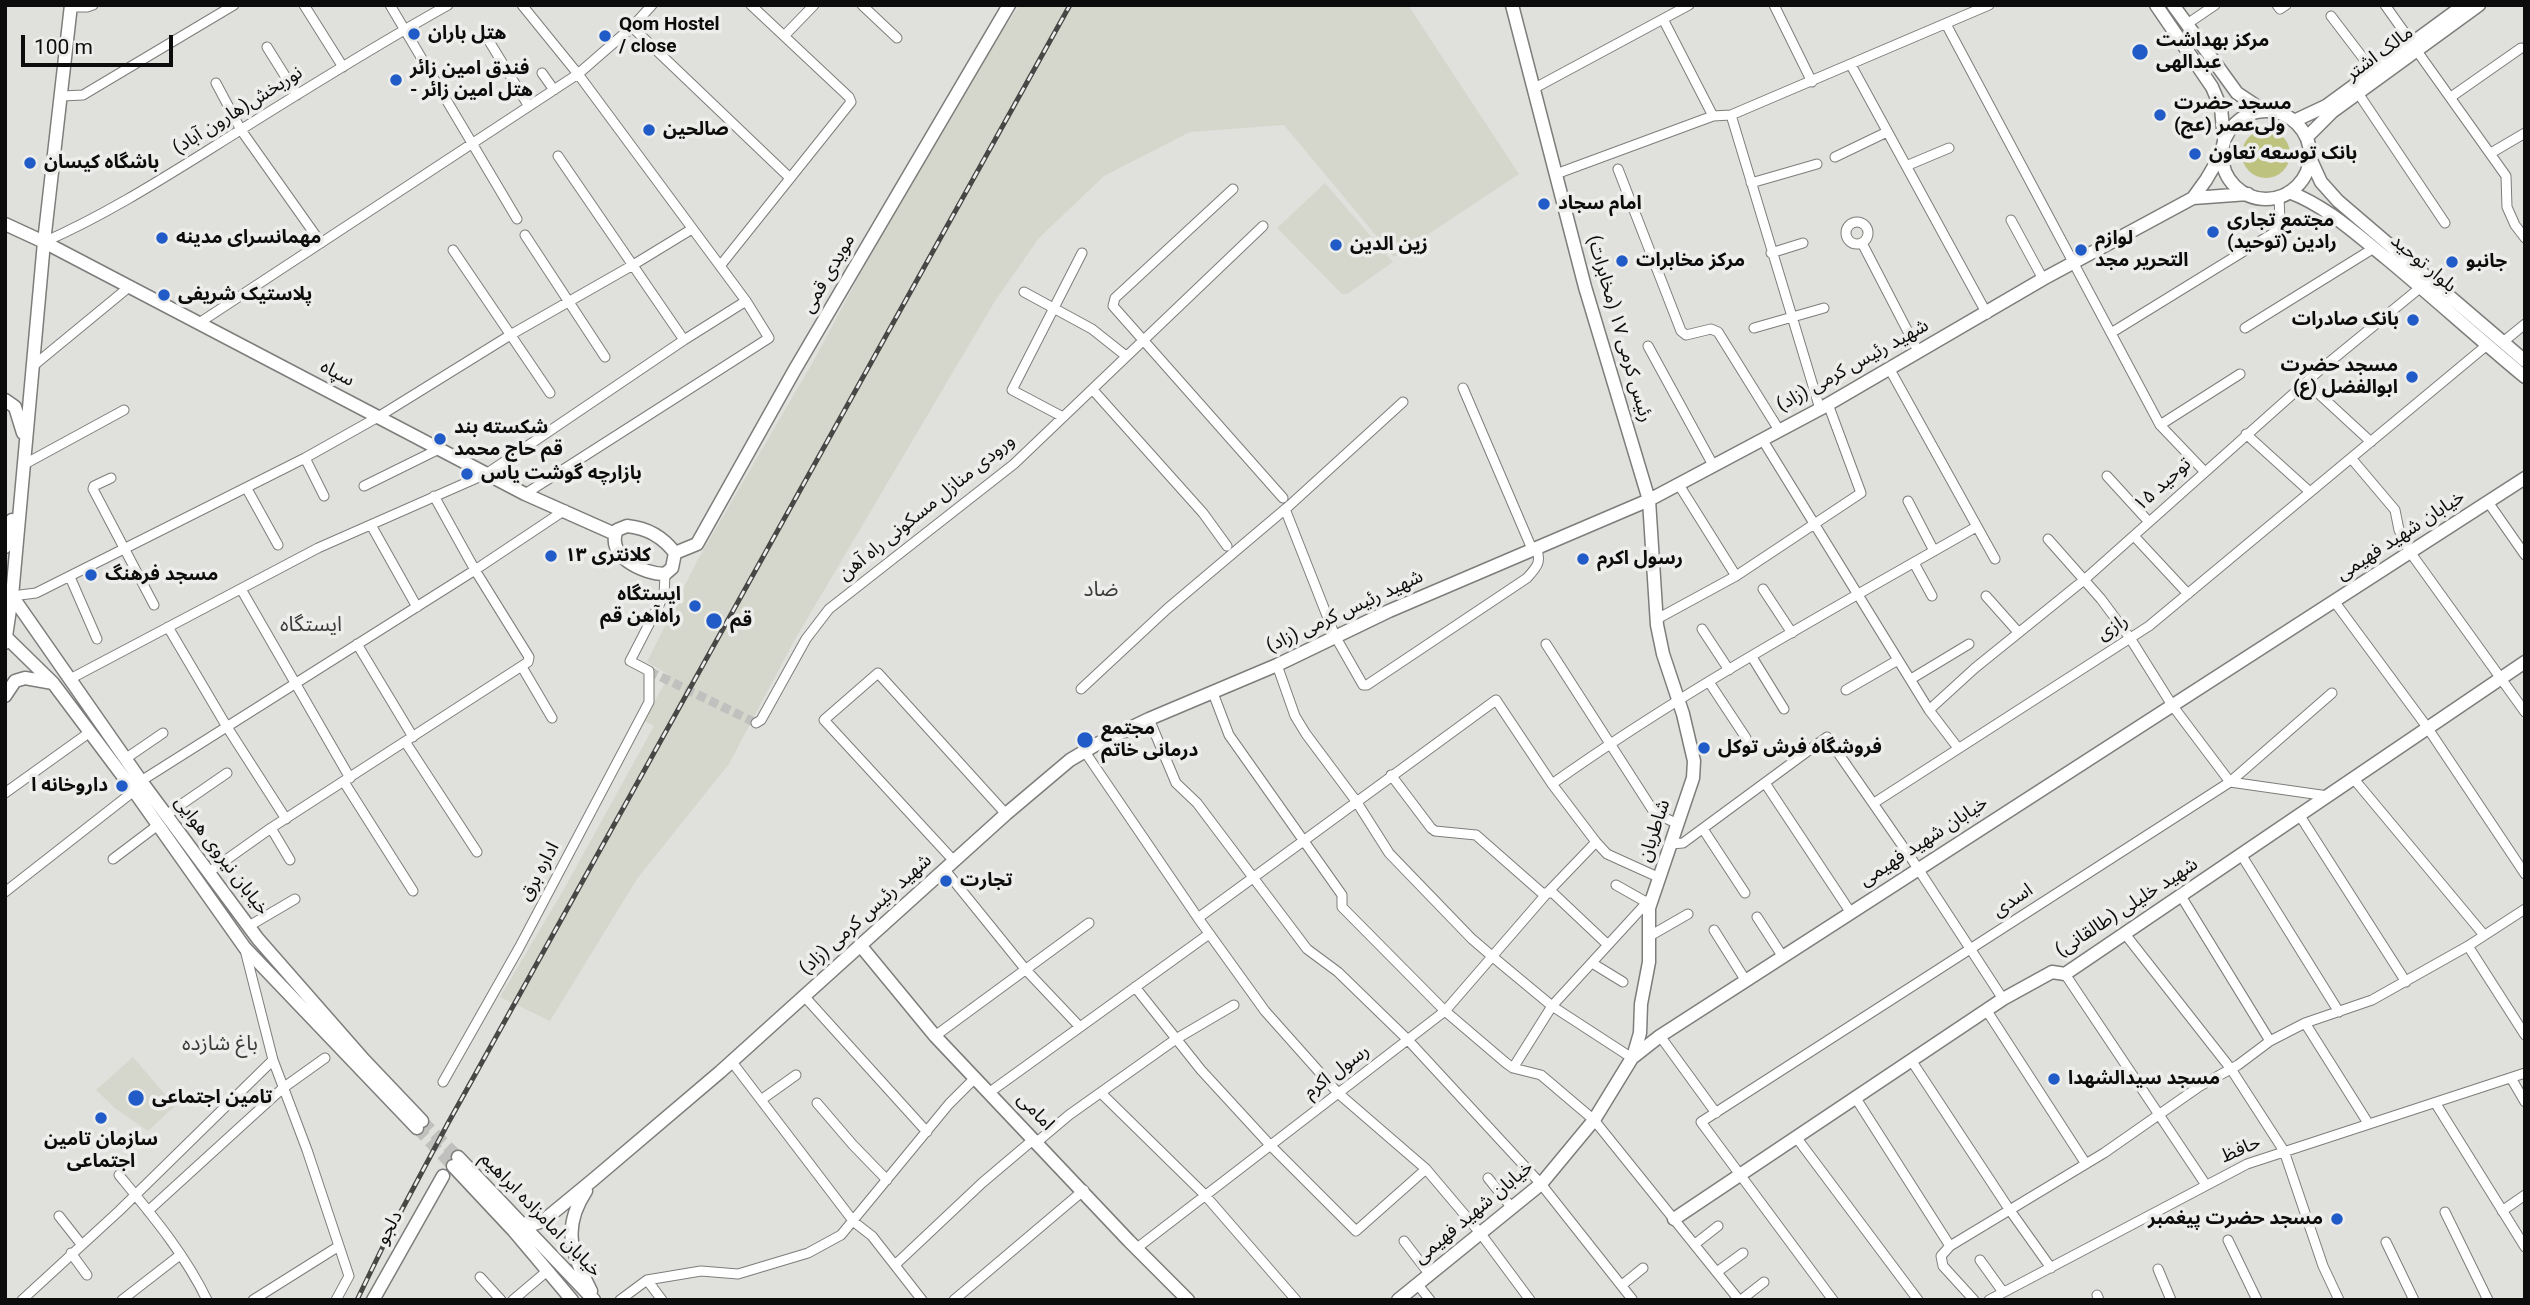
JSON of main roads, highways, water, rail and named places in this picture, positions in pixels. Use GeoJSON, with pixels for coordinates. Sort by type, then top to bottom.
{"type":"FeatureCollection","features":[{"type":"Feature","properties":{"kind":"main road","name":"مویدی قمی"},"geometry":{"type":"LineString","coordinates":[[675,553],[697,544],[794,371],[1009,5]]}},
{"type":"Feature","properties":{"kind":"main road","name":"رئیس کرمی ۱۷ (مخابرات)"},"geometry":{"type":"LineString","coordinates":[[1511,5],[1585,287],[1649,500],[1657,619]]}},
{"type":"Feature","properties":{"kind":"main road"},"geometry":{"type":"LineString","coordinates":[[2156,5],[2212,87],[2221,107],[2223,162],[2231,181],[2248,194]]}},
{"type":"Feature","properties":{"kind":"main road"},"geometry":{"type":"LineString","coordinates":[[2173,5],[2237,93],[2264,111]]}},
{"type":"Feature","properties":{"kind":"main road","name":"مالک اشتر"},"geometry":{"type":"LineString","coordinates":[[2307,137],[2332,112],[2463,5]]}},
{"type":"Feature","properties":{"kind":"main road","name":"مالک اشتر"},"geometry":{"type":"LineString","coordinates":[[2294,121],[2326,106],[2373,71],[2479,5]]}},
{"type":"Feature","properties":{"kind":"main road"},"geometry":{"type":"LineString","coordinates":[[6,639],[44,242],[71,6]]}},
{"type":"Feature","properties":{"kind":"main road"},"geometry":{"type":"LineString","coordinates":[[2264,111],[2275,112],[2294,121],[2307,137],[2310,158],[2304,178],[2284,194],[2269,198],[2248,194],[2193,198],[2206,180],[2236,123],[2244,117],[2264,111]]}},
{"type":"Feature","properties":{"kind":"main road","name":"بلوار توحید"},"geometry":{"type":"LineString","coordinates":[[2310,158],[2321,182],[2338,201],[2525,360]]}},
{"type":"Feature","properties":{"kind":"main road","name":"بلوار توحید"},"geometry":{"type":"LineString","coordinates":[[2284,194],[2309,200],[2329,212],[2525,377]]}},
{"type":"Feature","properties":{"kind":"main road","name":"شهید رئیس کرمی (زاد)"},"geometry":{"type":"LineString","coordinates":[[521,1223],[531,1226],[543,1221],[594,1179],[732,1062],[794,1003],[1070,760],[1149,719],[1277,665],[1335,636],[1679,485],[1824,407],[2043,279],[2193,198]]}},
{"type":"Feature","properties":{"kind":"main road","name":"سپاه"},"geometry":{"type":"LineString","coordinates":[[8,228],[44,242],[525,494],[615,534]]}},
{"type":"Feature","properties":{"kind":"main road"},"geometry":{"type":"LineString","coordinates":[[5,400],[15,407],[25,443]]}},
{"type":"Feature","properties":{"kind":"main road","name":"خیابان شهید فهیمی"},"geometry":{"type":"LineString","coordinates":[[1398,1300],[1541,1184],[1594,1120],[1632,1058],[1660,1036],[2525,478]]}},
{"type":"Feature","properties":{"kind":"main road"},"geometry":{"type":"LineString","coordinates":[[5,547],[21,489]]}},
{"type":"Feature","properties":{"kind":"main road"},"geometry":{"type":"LineString","coordinates":[[627,526],[641,527],[661,538],[675,553],[672,569],[665,574],[654,574],[625,559],[616,550],[613,539],[617,530],[627,526]]}},
{"type":"Feature","properties":{"kind":"main road","name":"خیابان نیروی هوایی"},"geometry":{"type":"LineString","coordinates":[[12,596],[125,759],[137,786]]}},
{"type":"Feature","properties":{"kind":"main road","name":"شاطریان"},"geometry":{"type":"LineString","coordinates":[[1632,1058],[1640,1032],[1640,1004],[1649,962],[1649,899],[1660,878],[1693,778],[1694,761],[1678,700],[1662,654],[1657,619]]}},
{"type":"Feature","properties":{"kind":"main road","name":"خیابان نیروی هوایی"},"geometry":{"type":"LineString","coordinates":[[6,639],[53,682],[90,732],[137,786],[245,948],[419,1124],[249,926],[209,872],[162,820]]}},
{"type":"Feature","properties":{"kind":"main road","name":"شهید خلیلی (طالقانی)"},"geometry":{"type":"LineString","coordinates":[[1674,1219],[2003,999],[2052,972],[2065,974],[2525,662]]}},
{"type":"Feature","properties":{"kind":"main road"},"geometry":{"type":"LineString","coordinates":[[5,696],[15,681],[25,678],[53,682]]}},
{"type":"Feature","properties":{"kind":"main road","name":"امامی"},"geometry":{"type":"LineString","coordinates":[[860,945],[935,1036],[1188,1300]]}},
{"type":"Feature","properties":{"kind":"main road","name":"خیابان امامزاده ابراهیم"},"geometry":{"type":"LineString","coordinates":[[572,1300],[456,1161],[521,1223],[594,1300]]}},
{"type":"Feature","properties":{"kind":"main road","name":"دلجو"},"geometry":{"type":"LineString","coordinates":[[373,1300],[443,1176]]}},
{"type":"Feature","properties":{"kind":"main road"},"geometry":{"type":"LineString","coordinates":[[594,1179],[577,1205],[571,1224],[574,1254],[594,1300]]}},
{"type":"Feature","properties":{"kind":"tunnel"},"geometry":{"type":"LineString","coordinates":[[649,671],[756,723]]}},
{"type":"Feature","properties":{"kind":"tunnel"},"geometry":{"type":"LineString","coordinates":[[422,1121],[458,1157]]}},
{"type":"Feature","properties":{"kind":"tunnel"},"geometry":{"type":"LineString","coordinates":[[417,1128],[453,1166]]}},
{"type":"Feature","properties":{"kind":"railway"},"geometry":{"type":"LineString","coordinates":[[357,1300],[447,1125],[1070,5]]}},
{"type":"Feature","properties":{"kind":"place","name":"هتل باران"},"geometry":{"type":"Point","coordinates":[414,34]}},
{"type":"Feature","properties":{"kind":"place","name":"Qom Hostel / close"},"geometry":{"type":"Point","coordinates":[605,36]}},
{"type":"Feature","properties":{"kind":"place","name":"مرکز بهداشت عبدالهی"},"geometry":{"type":"Point","coordinates":[2140,52]}},
{"type":"Feature","properties":{"kind":"place","name":"فندق امین زائر - هتل امین زائر"},"geometry":{"type":"Point","coordinates":[396,80]}},
{"type":"Feature","properties":{"kind":"place","name":"مسجد حضرت ولی‌عصر (عج)"},"geometry":{"type":"Point","coordinates":[2160,115]}},
{"type":"Feature","properties":{"kind":"place","name":"صالحین"},"geometry":{"type":"Point","coordinates":[649,130]}},
{"type":"Feature","properties":{"kind":"place","name":"بانک توسعه تعاون"},"geometry":{"type":"Point","coordinates":[2195,154]}},
{"type":"Feature","properties":{"kind":"place","name":"باشگاه کیسان"},"geometry":{"type":"Point","coordinates":[30,163]}},
{"type":"Feature","properties":{"kind":"place","name":"امام سجاد"},"geometry":{"type":"Point","coordinates":[1544,204]}},
{"type":"Feature","properties":{"kind":"place","name":"مجتمع تجاری رادین (توحید)"},"geometry":{"type":"Point","coordinates":[2213,232]}},
{"type":"Feature","properties":{"kind":"place","name":"مهمانسرای مدینه"},"geometry":{"type":"Point","coordinates":[162,238]}},
{"type":"Feature","properties":{"kind":"place","name":"زین الدین"},"geometry":{"type":"Point","coordinates":[1336,245]}},
{"type":"Feature","properties":{"kind":"place","name":"لوازم التحریر مجد"},"geometry":{"type":"Point","coordinates":[2081,250]}},
{"type":"Feature","properties":{"kind":"place","name":"مرکز مخابرات"},"geometry":{"type":"Point","coordinates":[1622,261]}},
{"type":"Feature","properties":{"kind":"place","name":"جانبو"},"geometry":{"type":"Point","coordinates":[2452,262]}},
{"type":"Feature","properties":{"kind":"place","name":"پلاستیک شریفی"},"geometry":{"type":"Point","coordinates":[164,295]}},
{"type":"Feature","properties":{"kind":"place","name":"بانک صادرات"},"geometry":{"type":"Point","coordinates":[2413,320]}},
{"type":"Feature","properties":{"kind":"place","name":"مسجد حضرت ابوالفضل (ع)"},"geometry":{"type":"Point","coordinates":[2412,377]}},
{"type":"Feature","properties":{"kind":"place","name":"شکسته بند قم حاج محمد"},"geometry":{"type":"Point","coordinates":[440,439]}},
{"type":"Feature","properties":{"kind":"place","name":"بازارچه گوشت یاس"},"geometry":{"type":"Point","coordinates":[467,474]}},
{"type":"Feature","properties":{"kind":"place","name":"کلانتری ۱۳"},"geometry":{"type":"Point","coordinates":[551,556]}},
{"type":"Feature","properties":{"kind":"place","name":"رسول اکرم"},"geometry":{"type":"Point","coordinates":[1583,559]}},
{"type":"Feature","properties":{"kind":"place","name":"مسجد فرهنگ"},"geometry":{"type":"Point","coordinates":[91,575]}},
{"type":"Feature","properties":{"kind":"place","name":"ایستگاه راه‌آهن قم"},"geometry":{"type":"Point","coordinates":[695,606]}},
{"type":"Feature","properties":{"kind":"place","name":"قم"},"geometry":{"type":"Point","coordinates":[714,621]}},
{"type":"Feature","properties":{"kind":"place","name":"مجتمع درمانی خاتم"},"geometry":{"type":"Point","coordinates":[1085,740]}},
{"type":"Feature","properties":{"kind":"place","name":"فروشگاه فرش توکل"},"geometry":{"type":"Point","coordinates":[1704,748]}},
{"type":"Feature","properties":{"kind":"place","name":"داروخانه ا"},"geometry":{"type":"Point","coordinates":[122,786]}},
{"type":"Feature","properties":{"kind":"place","name":"تجارت"},"geometry":{"type":"Point","coordinates":[946,881]}},
{"type":"Feature","properties":{"kind":"place","name":"مسجد سیدالشهدا"},"geometry":{"type":"Point","coordinates":[2054,1079]}},
{"type":"Feature","properties":{"kind":"place","name":"تامین اجتماعی"},"geometry":{"type":"Point","coordinates":[136,1098]}},
{"type":"Feature","properties":{"kind":"place","name":"سازمان تامین اجتماعی"},"geometry":{"type":"Point","coordinates":[101,1118]}},
{"type":"Feature","properties":{"kind":"place","name":"مسجد حضرت پیغمبر"},"geometry":{"type":"Point","coordinates":[2337,1219]}},
{"type":"Feature","properties":{"kind":"district","name":"ضاد"},"geometry":{"type":"Point","coordinates":[1101,591]}},
{"type":"Feature","properties":{"kind":"district","name":"ایستگاه"},"geometry":{"type":"Point","coordinates":[311,626]}},
{"type":"Feature","properties":{"kind":"district","name":"باغ شازده"},"geometry":{"type":"Point","coordinates":[220,1045]}}]}
